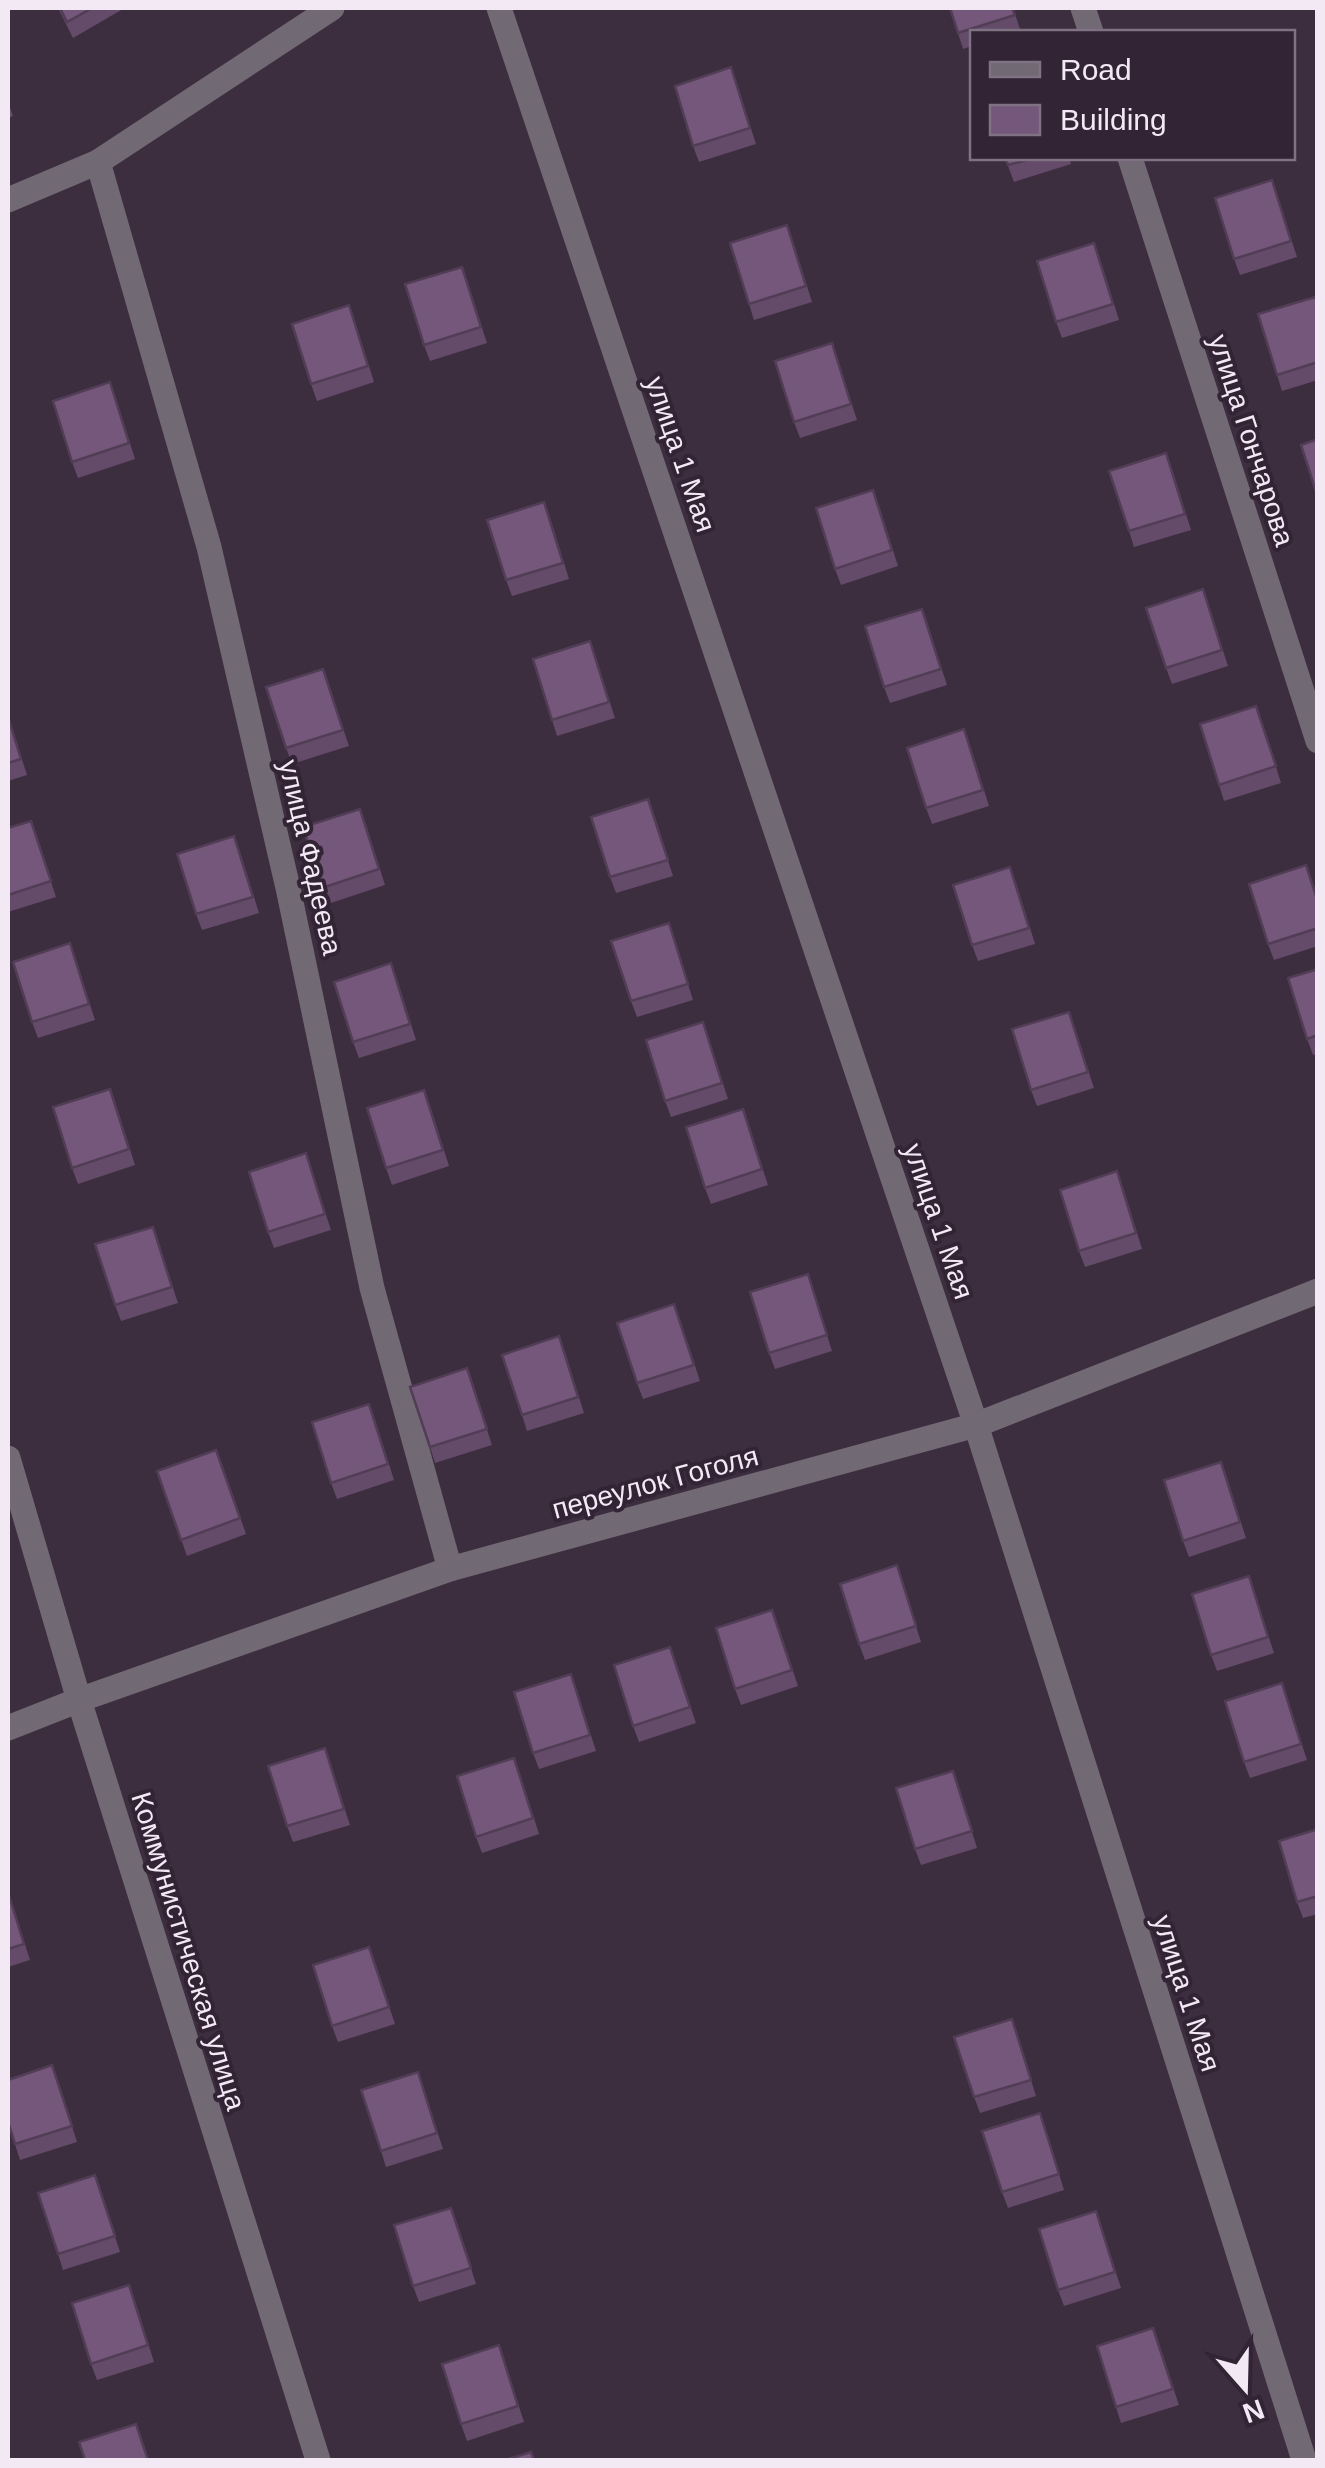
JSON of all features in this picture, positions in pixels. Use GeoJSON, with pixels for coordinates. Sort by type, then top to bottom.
{"type":"FeatureCollection","features":[{"type":"Feature","properties":{"kind":"street"},"geometry":{"type":"LineString","coordinates":[[8,200],[98,162],[332,8]]}},
{"type":"Feature","properties":{"kind":"street","name":"улица 1 Мая"},"geometry":{"type":"LineString","coordinates":[[499,8],[976,1425],[1304,2460]]}},
{"type":"Feature","properties":{"kind":"street","name":"улица Гончарова"},"geometry":{"type":"LineString","coordinates":[[1131,160],[1318,740]]}},
{"type":"Feature","properties":{"kind":"street","name":"улица Фадеева"},"geometry":{"type":"LineString","coordinates":[[98,162],[209,548],[288,888],[372,1288],[450,1569]]}},
{"type":"Feature","properties":{"kind":"street","name":"переулок Гоголя"},"geometry":{"type":"LineString","coordinates":[[8,1728],[450,1569],[976,1425],[1318,1291]]}},
{"type":"Feature","properties":{"kind":"street","name":"Коммунистическая улица"},"geometry":{"type":"LineString","coordinates":[[8,1458],[79,1700],[318,2460]]}},
{"type":"Feature","properties":{"kind":"building"},"geometry":{"type":"Polygon","coordinates":[[[60,8],[92,8],[67,22],[60,8]]]}},
{"type":"Feature","properties":{"kind":"building"},"geometry":{"type":"Polygon","coordinates":[[[950,8],[1012,8],[1015,15],[958,33],[950,8]]]}},
{"type":"Feature","properties":{"kind":"building"},"geometry":{"type":"Polygon","coordinates":[[[731,67],[750,128],[693,146],[675,86],[731,67]]]}},
{"type":"Feature","properties":{"kind":"building"},"geometry":{"type":"Polygon","coordinates":[[[1272,180],[1291,241],[1234,259],[1215,198],[1272,180]]]}},
{"type":"Feature","properties":{"kind":"building"},"geometry":{"type":"Polygon","coordinates":[[[787,225],[806,286],[749,304],[730,243],[787,225]]]}},
{"type":"Feature","properties":{"kind":"building"},"geometry":{"type":"Polygon","coordinates":[[[1094,243],[1113,304],[1056,322],[1037,261],[1094,243]]]}},
{"type":"Feature","properties":{"kind":"building"},"geometry":{"type":"Polygon","coordinates":[[[462,267],[481,327],[424,345],[405,284],[462,267]]]}},
{"type":"Feature","properties":{"kind":"building"},"geometry":{"type":"Polygon","coordinates":[[[1315,297],[1318,362],[1277,375],[1258,314],[1315,297]]]}},
{"type":"Feature","properties":{"kind":"building"},"geometry":{"type":"Polygon","coordinates":[[[349,305],[368,366],[311,384],[292,324],[349,305]]]}},
{"type":"Feature","properties":{"kind":"building"},"geometry":{"type":"Polygon","coordinates":[[[832,343],[851,404],[794,422],[775,361],[832,343]]]}},
{"type":"Feature","properties":{"kind":"building"},"geometry":{"type":"Polygon","coordinates":[[[110,382],[129,443],[72,462],[53,401],[110,382]]]}},
{"type":"Feature","properties":{"kind":"building"},"geometry":{"type":"Polygon","coordinates":[[[1318,439],[1318,498],[1301,445],[1318,439]]]}},
{"type":"Feature","properties":{"kind":"building"},"geometry":{"type":"Polygon","coordinates":[[[1166,453],[1185,514],[1129,531],[1109,471],[1166,453]]]}},
{"type":"Feature","properties":{"kind":"building"},"geometry":{"type":"Polygon","coordinates":[[[873,490],[892,550],[835,569],[816,508],[873,490]]]}},
{"type":"Feature","properties":{"kind":"building"},"geometry":{"type":"Polygon","coordinates":[[[544,502],[563,563],[506,580],[487,520],[544,502]]]}},
{"type":"Feature","properties":{"kind":"building"},"geometry":{"type":"Polygon","coordinates":[[[1203,589],[1222,650],[1166,668],[1146,608],[1203,589]]]}},
{"type":"Feature","properties":{"kind":"building"},"geometry":{"type":"Polygon","coordinates":[[[922,609],[941,669],[884,687],[865,626],[922,609]]]}},
{"type":"Feature","properties":{"kind":"building"},"geometry":{"type":"Polygon","coordinates":[[[590,641],[609,702],[552,720],[533,659],[590,641]]]}},
{"type":"Feature","properties":{"kind":"building"},"geometry":{"type":"Polygon","coordinates":[[[323,669],[343,730],[286,748],[266,687],[323,669]]]}},
{"type":"Feature","properties":{"kind":"building"},"geometry":{"type":"Polygon","coordinates":[[[1256,706],[1276,766],[1219,785],[1200,724],[1256,706]]]}},
{"type":"Feature","properties":{"kind":"building"},"geometry":{"type":"Polygon","coordinates":[[[8,717],[21,759],[8,763],[8,717]]]}},
{"type":"Feature","properties":{"kind":"building"},"geometry":{"type":"Polygon","coordinates":[[[964,729],[983,790],[926,808],[907,748],[964,729]]]}},
{"type":"Feature","properties":{"kind":"building"},"geometry":{"type":"Polygon","coordinates":[[[648,799],[668,860],[610,877],[591,817],[648,799]]]}},
{"type":"Feature","properties":{"kind":"building"},"geometry":{"type":"Polygon","coordinates":[[[360,809],[379,869],[322,888],[303,827],[360,809]]]}},
{"type":"Feature","properties":{"kind":"building"},"geometry":{"type":"Polygon","coordinates":[[[31,821],[51,881],[8,895],[8,828],[31,821]]]}},
{"type":"Feature","properties":{"kind":"building"},"geometry":{"type":"Polygon","coordinates":[[[234,836],[253,897],[196,914],[177,854],[234,836]]]}},
{"type":"Feature","properties":{"kind":"building"},"geometry":{"type":"Polygon","coordinates":[[[1306,865],[1318,902],[1318,928],[1268,944],[1249,884],[1306,865]]]}},
{"type":"Feature","properties":{"kind":"building"},"geometry":{"type":"Polygon","coordinates":[[[1010,867],[1029,928],[972,945],[953,885],[1010,867]]]}},
{"type":"Feature","properties":{"kind":"building"},"geometry":{"type":"Polygon","coordinates":[[[669,923],[688,984],[631,1001],[611,941],[669,923]]]}},
{"type":"Feature","properties":{"kind":"building"},"geometry":{"type":"Polygon","coordinates":[[[70,943],[89,1004],[32,1022],[13,962],[70,943]]]}},
{"type":"Feature","properties":{"kind":"building"},"geometry":{"type":"Polygon","coordinates":[[[391,963],[410,1024],[353,1042],[334,982],[391,963]]]}},
{"type":"Feature","properties":{"kind":"building"},"geometry":{"type":"Polygon","coordinates":[[[1318,969],[1318,1035],[1307,1039],[1288,978],[1318,969]]]}},
{"type":"Feature","properties":{"kind":"building"},"geometry":{"type":"Polygon","coordinates":[[[1069,1012],[1088,1072],[1031,1090],[1012,1029],[1069,1012]]]}},
{"type":"Feature","properties":{"kind":"building"},"geometry":{"type":"Polygon","coordinates":[[[703,1022],[722,1083],[665,1101],[646,1040],[703,1022]]]}},
{"type":"Feature","properties":{"kind":"building"},"geometry":{"type":"Polygon","coordinates":[[[110,1089],[129,1149],[72,1168],[53,1107],[110,1089]]]}},
{"type":"Feature","properties":{"kind":"building"},"geometry":{"type":"Polygon","coordinates":[[[424,1090],[443,1150],[386,1168],[367,1108],[424,1090]]]}},
{"type":"Feature","properties":{"kind":"building"},"geometry":{"type":"Polygon","coordinates":[[[743,1109],[762,1169],[705,1188],[686,1127],[743,1109]]]}},
{"type":"Feature","properties":{"kind":"building"},"geometry":{"type":"Polygon","coordinates":[[[306,1153],[325,1214],[268,1232],[249,1172],[306,1153]]]}},
{"type":"Feature","properties":{"kind":"building"},"geometry":{"type":"Polygon","coordinates":[[[1117,1171],[1136,1233],[1079,1251],[1060,1190],[1117,1171]]]}},
{"type":"Feature","properties":{"kind":"building"},"geometry":{"type":"Polygon","coordinates":[[[153,1227],[172,1287],[115,1305],[95,1244],[153,1227]]]}},
{"type":"Feature","properties":{"kind":"building"},"geometry":{"type":"Polygon","coordinates":[[[808,1274],[827,1335],[769,1353],[750,1292],[808,1274]]]}},
{"type":"Feature","properties":{"kind":"building"},"geometry":{"type":"Polygon","coordinates":[[[674,1304],[694,1365],[637,1383],[617,1323],[674,1304]]]}},
{"type":"Feature","properties":{"kind":"building"},"geometry":{"type":"Polygon","coordinates":[[[559,1336],[578,1397],[522,1415],[502,1355],[559,1336]]]}},
{"type":"Feature","properties":{"kind":"building"},"geometry":{"type":"Polygon","coordinates":[[[467,1368],[487,1429],[430,1447],[410,1387],[467,1368]]]}},
{"type":"Feature","properties":{"kind":"building"},"geometry":{"type":"Polygon","coordinates":[[[369,1404],[388,1464],[331,1483],[312,1422],[369,1404]]]}},
{"type":"Feature","properties":{"kind":"building"},"geometry":{"type":"Polygon","coordinates":[[[216,1450],[240,1518],[181,1540],[157,1471],[216,1450]]]}},
{"type":"Feature","properties":{"kind":"building"},"geometry":{"type":"Polygon","coordinates":[[[1221,1462],[1240,1522],[1183,1541],[1164,1480],[1221,1462]]]}},
{"type":"Feature","properties":{"kind":"building"},"geometry":{"type":"Polygon","coordinates":[[[897,1565],[916,1626],[859,1644],[840,1584],[897,1565]]]}},
{"type":"Feature","properties":{"kind":"building"},"geometry":{"type":"Polygon","coordinates":[[[1249,1576],[1268,1637],[1211,1655],[1192,1594],[1249,1576]]]}},
{"type":"Feature","properties":{"kind":"building"},"geometry":{"type":"Polygon","coordinates":[[[772,1610],[792,1670],[735,1689],[716,1628],[772,1610]]]}},
{"type":"Feature","properties":{"kind":"building"},"geometry":{"type":"Polygon","coordinates":[[[670,1647],[690,1707],[633,1726],[614,1665],[670,1647]]]}},
{"type":"Feature","properties":{"kind":"building"},"geometry":{"type":"Polygon","coordinates":[[[571,1674],[590,1735],[533,1753],[514,1692],[571,1674]]]}},
{"type":"Feature","properties":{"kind":"building"},"geometry":{"type":"Polygon","coordinates":[[[1282,1683],[1301,1744],[1244,1762],[1225,1701],[1282,1683]]]}},
{"type":"Feature","properties":{"kind":"building"},"geometry":{"type":"Polygon","coordinates":[[[325,1748],[344,1809],[287,1826],[268,1766],[325,1748]]]}},
{"type":"Feature","properties":{"kind":"building"},"geometry":{"type":"Polygon","coordinates":[[[514,1758],[533,1818],[476,1837],[457,1776],[514,1758]]]}},
{"type":"Feature","properties":{"kind":"building"},"geometry":{"type":"Polygon","coordinates":[[[953,1771],[972,1831],[915,1849],[896,1788],[953,1771]]]}},
{"type":"Feature","properties":{"kind":"building"},"geometry":{"type":"Polygon","coordinates":[[[1318,1829],[1318,1896],[1297,1902],[1279,1841],[1318,1829]]]}},
{"type":"Feature","properties":{"kind":"building"},"geometry":{"type":"Polygon","coordinates":[[[8,1892],[24,1944],[8,1949],[8,1892]]]}},
{"type":"Feature","properties":{"kind":"building"},"geometry":{"type":"Polygon","coordinates":[[[369,1947],[389,2007],[332,2026],[313,1965],[369,1947]]]}},
{"type":"Feature","properties":{"kind":"building"},"geometry":{"type":"Polygon","coordinates":[[[1012,2019],[1031,2080],[974,2097],[954,2037],[1012,2019]]]}},
{"type":"Feature","properties":{"kind":"building"},"geometry":{"type":"Polygon","coordinates":[[[52,2065],[72,2126],[15,2144],[8,2122],[8,2080],[52,2065]]]}},
{"type":"Feature","properties":{"kind":"building"},"geometry":{"type":"Polygon","coordinates":[[[418,2072],[437,2133],[381,2151],[361,2090],[418,2072]]]}},
{"type":"Feature","properties":{"kind":"building"},"geometry":{"type":"Polygon","coordinates":[[[1040,2113],[1059,2174],[1002,2192],[982,2131],[1040,2113]]]}},
{"type":"Feature","properties":{"kind":"building"},"geometry":{"type":"Polygon","coordinates":[[[95,2175],[115,2236],[58,2254],[38,2193],[95,2175]]]}},
{"type":"Feature","properties":{"kind":"building"},"geometry":{"type":"Polygon","coordinates":[[[451,2208],[471,2268],[413,2286],[394,2225],[451,2208]]]}},
{"type":"Feature","properties":{"kind":"building"},"geometry":{"type":"Polygon","coordinates":[[[1096,2211],[1115,2272],[1058,2290],[1039,2229],[1096,2211]]]}},
{"type":"Feature","properties":{"kind":"building"},"geometry":{"type":"Polygon","coordinates":[[[129,2285],[148,2345],[91,2364],[72,2303],[129,2285]]]}},
{"type":"Feature","properties":{"kind":"building"},"geometry":{"type":"Polygon","coordinates":[[[1153,2328],[1173,2389],[1116,2407],[1097,2346],[1153,2328]]]}},
{"type":"Feature","properties":{"kind":"building"},"geometry":{"type":"Polygon","coordinates":[[[499,2345],[518,2406],[461,2424],[442,2364],[499,2345]]]}},
{"type":"Feature","properties":{"kind":"building"},"geometry":{"type":"Polygon","coordinates":[[[136,2424],[148,2460],[85,2460],[79,2442],[136,2424]]]}},
{"type":"Feature","properties":{"kind":"building"},"geometry":{"type":"Polygon","coordinates":[[[531,2452],[534,2460],[505,2460],[531,2452]]]}}]}
